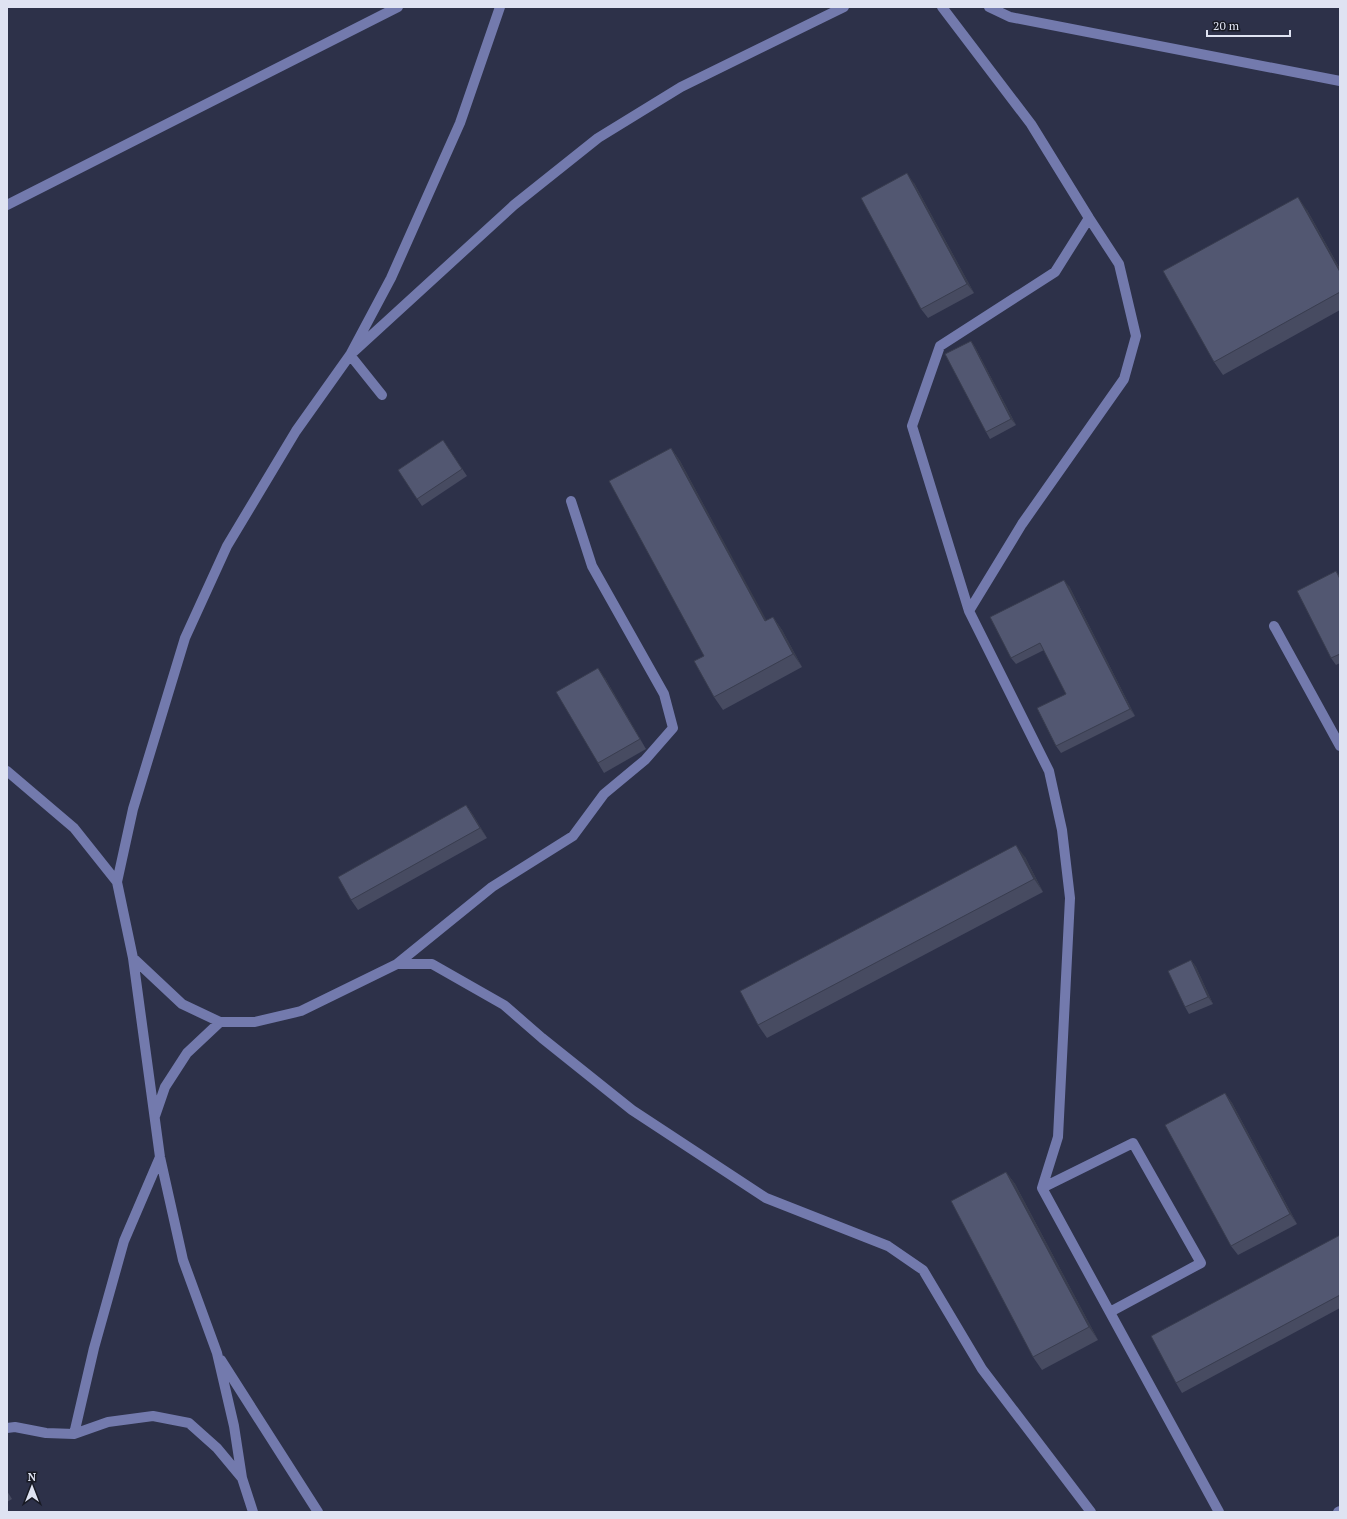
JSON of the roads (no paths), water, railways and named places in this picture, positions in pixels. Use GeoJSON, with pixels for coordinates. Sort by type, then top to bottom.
{"type":"FeatureCollection","features":[{"type":"Feature","properties":{"kind":"street"},"geometry":{"type":"LineString","coordinates":[[7,205],[398,7]]}},
{"type":"Feature","properties":{"kind":"street"},"geometry":{"type":"LineString","coordinates":[[252,1512],[242,1478],[234,1426],[217,1353],[183,1260],[160,1157],[133,958],[117,882],[133,809],[185,638],[227,546],[296,431],[350,355],[390,278],[460,123],[500,7]]}},
{"type":"Feature","properties":{"kind":"street"},"geometry":{"type":"LineString","coordinates":[[350,355],[514,205],[598,138],[680,87],[844,7]]}},
{"type":"Feature","properties":{"kind":"street"},"geometry":{"type":"LineString","coordinates":[[942,7],[1031,124],[1119,264],[1136,336],[1124,379],[1022,524],[969,611]]}},
{"type":"Feature","properties":{"kind":"street"},"geometry":{"type":"LineString","coordinates":[[989,7],[1010,17],[1340,81]]}},
{"type":"Feature","properties":{"kind":"street"},"geometry":{"type":"LineString","coordinates":[[1089,218],[1055,272],[940,346],[912,426],[969,611],[1049,771],[1062,830],[1070,898],[1058,1137],[1042,1188],[1218,1512]]}},
{"type":"Feature","properties":{"kind":"street"},"geometry":{"type":"LineString","coordinates":[[350,355],[382,395]]}},
{"type":"Feature","properties":{"kind":"street"},"geometry":{"type":"LineString","coordinates":[[133,958],[182,1004],[220,1022],[255,1022],[301,1011],[397,964],[492,887],[573,836],[604,794],[645,760],[673,728],[664,694],[592,566],[571,501]]}},
{"type":"Feature","properties":{"kind":"street"},"geometry":{"type":"LineString","coordinates":[[1274,626],[1340,746]]}},
{"type":"Feature","properties":{"kind":"street"},"geometry":{"type":"LineString","coordinates":[[7,771],[74,828],[117,882]]}},
{"type":"Feature","properties":{"kind":"street"},"geometry":{"type":"LineString","coordinates":[[397,964],[432,964],[504,1005],[542,1038],[632,1110],[766,1198],[888,1246],[923,1270],[982,1369],[1091,1512]]}},
{"type":"Feature","properties":{"kind":"street"},"geometry":{"type":"LineString","coordinates":[[155,1118],[166,1087],[187,1053],[220,1022]]}},
{"type":"Feature","properties":{"kind":"street"},"geometry":{"type":"LineString","coordinates":[[1042,1188],[1133,1143],[1201,1263],[1110,1312]]}},
{"type":"Feature","properties":{"kind":"street"},"geometry":{"type":"LineString","coordinates":[[74,1434],[94,1348],[124,1241],[160,1157]]}},
{"type":"Feature","properties":{"kind":"street"},"geometry":{"type":"LineString","coordinates":[[217,1353],[318,1512]]}},
{"type":"Feature","properties":{"kind":"street"},"geometry":{"type":"LineString","coordinates":[[7,1428],[15,1427],[46,1432],[74,1434],[108,1422],[153,1416],[189,1423],[217,1448],[242,1478]]}}]}
